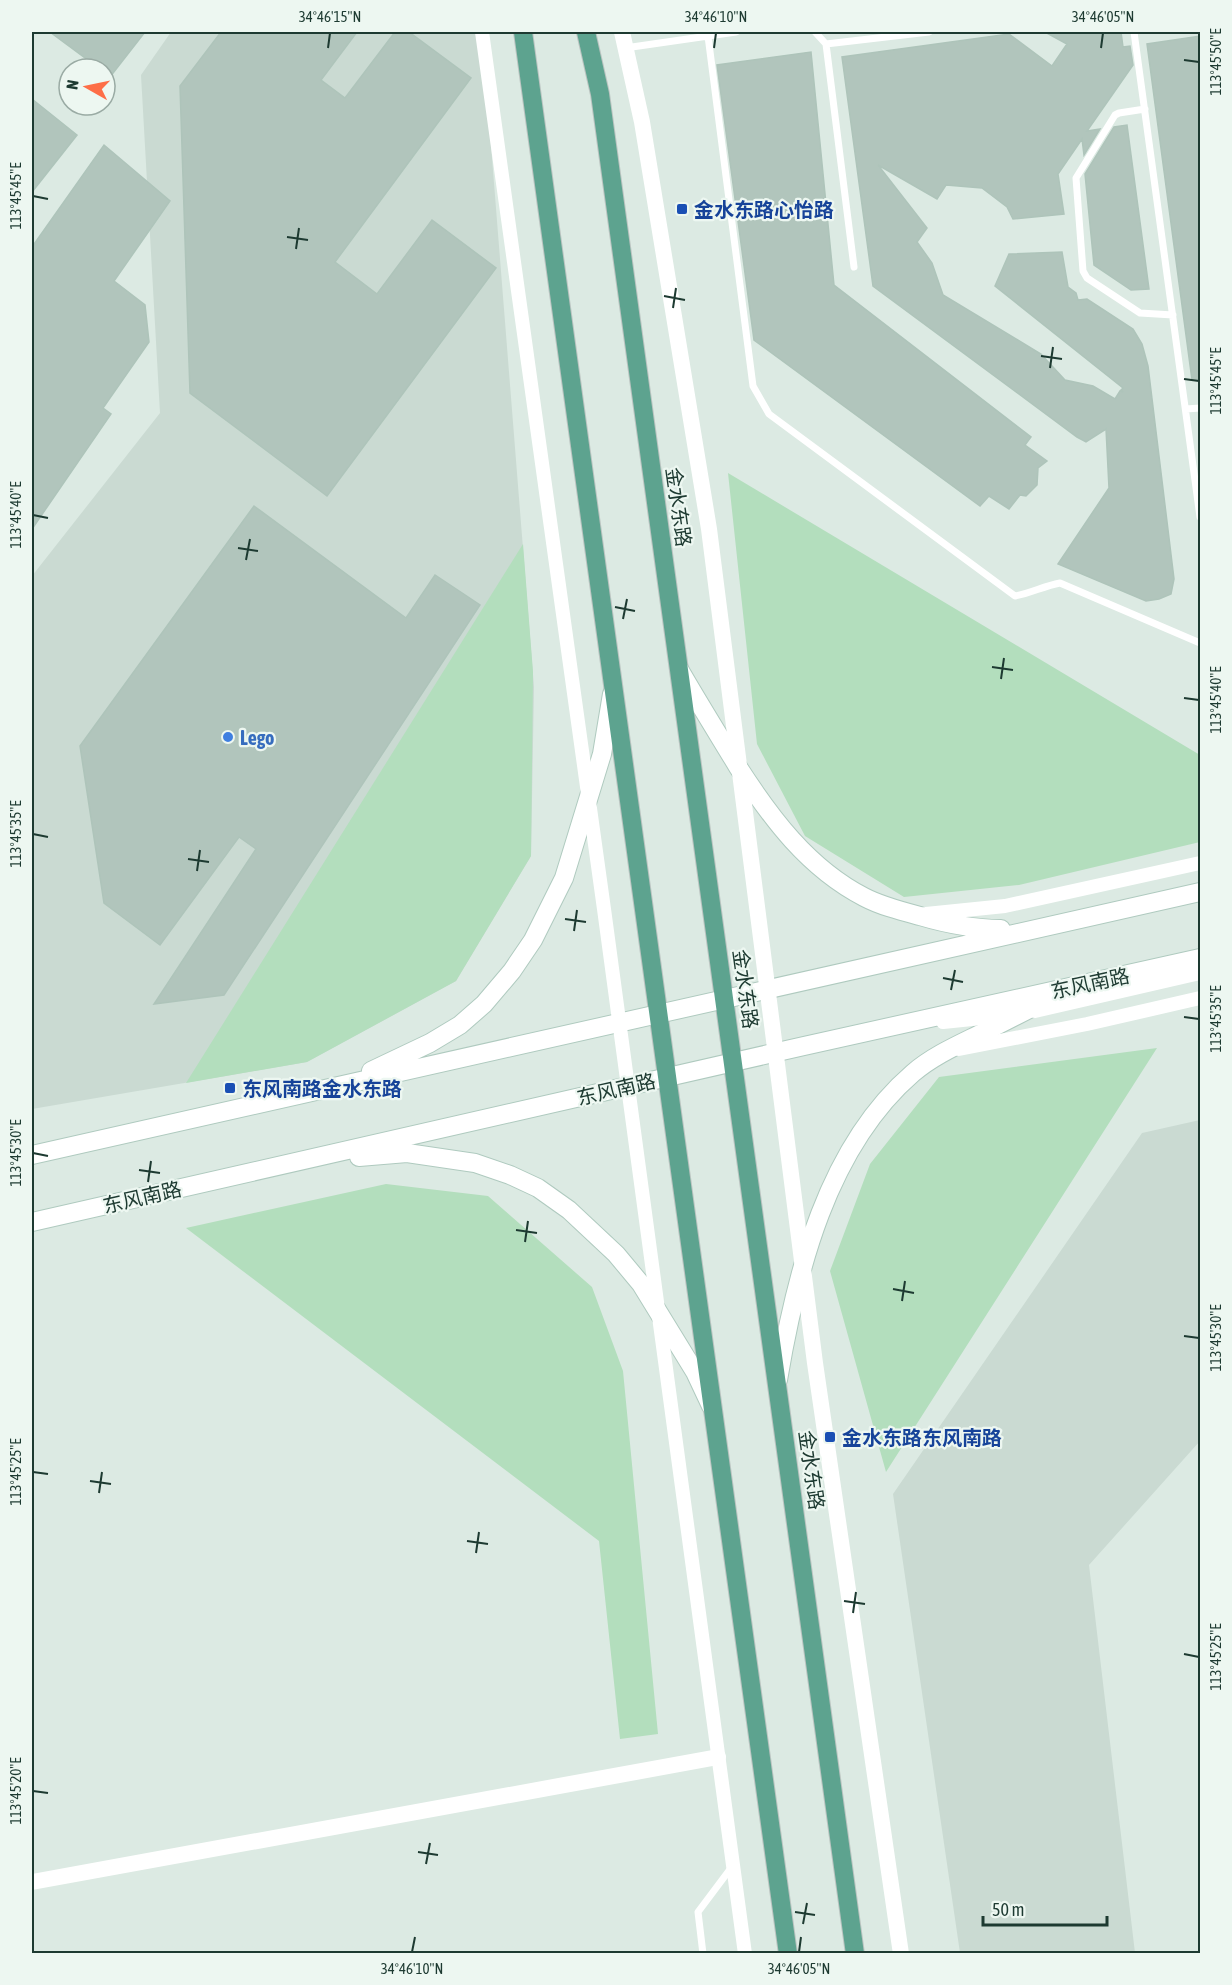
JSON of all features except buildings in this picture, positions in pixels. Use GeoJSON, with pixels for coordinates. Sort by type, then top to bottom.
{"type":"FeatureCollection","features":[{"type":"Feature","properties":{"kind":"main road"},"geometry":{"type":"LineString","coordinates":[[523,32],[788,1953]]}},
{"type":"Feature","properties":{"kind":"main road","name":"金水东路"},"geometry":{"type":"LineString","coordinates":[[586,32],[600,94],[855,1953]]}},
{"type":"Feature","properties":{"kind":"main road"},"geometry":{"type":"LineString","coordinates":[[679,669],[758,798],[789,839],[839,882],[864,897],[916,915],[975,929],[1039,928]]}},
{"type":"Feature","properties":{"kind":"main road"},"geometry":{"type":"LineString","coordinates":[[339,1086],[430,1043],[460,1025],[484,1004],[523,955],[564,878],[602,754],[613,689]]}},
{"type":"Feature","properties":{"kind":"main road"},"geometry":{"type":"LineString","coordinates":[[32,1155],[1200,892]]}},
{"type":"Feature","properties":{"kind":"main road","name":"东风南路"},"geometry":{"type":"LineString","coordinates":[[32,1222],[1200,958]]}},
{"type":"Feature","properties":{"kind":"main road"},"geometry":{"type":"LineString","coordinates":[[778,1385],[786,1335],[821,1212],[834,1180],[863,1130],[914,1072],[942,1052],[1071,987]]}},
{"type":"Feature","properties":{"kind":"main road"},"geometry":{"type":"LineString","coordinates":[[288,1164],[407,1153],[475,1163],[538,1188],[569,1209],[616,1254],[641,1284],[695,1372],[712,1410]]}},
{"type":"Feature","properties":{"kind":"street"},"geometry":{"type":"LineString","coordinates":[[482,32],[745,1953]]}},
{"type":"Feature","properties":{"kind":"street"},"geometry":{"type":"LineString","coordinates":[[622,32],[642,122],[709,529],[803,1271],[901,1953]]}},
{"type":"Feature","properties":{"kind":"street"},"geometry":{"type":"LineString","coordinates":[[916,915],[1005,906],[1200,863]]}},
{"type":"Feature","properties":{"kind":"street"},"geometry":{"type":"LineString","coordinates":[[884,1028],[1019,1014],[1200,973]]}},
{"type":"Feature","properties":{"kind":"street"},"geometry":{"type":"LineString","coordinates":[[942,1052],[1087,1024],[1200,998]]}},
{"type":"Feature","properties":{"kind":"street"},"geometry":{"type":"LineString","coordinates":[[32,1882],[718,1757]]}},
{"type":"Feature","properties":{"kind":"lane"},"geometry":{"type":"LineString","coordinates":[[625,48],[736,32]]}},
{"type":"Feature","properties":{"kind":"lane"},"geometry":{"type":"LineString","coordinates":[[815,32],[826,44],[854,267]]}},
{"type":"Feature","properties":{"kind":"lane"},"geometry":{"type":"LineString","coordinates":[[826,44],[929,32]]}},
{"type":"Feature","properties":{"kind":"lane"},"geometry":{"type":"LineString","coordinates":[[1134,32],[1200,517]]}},
{"type":"Feature","properties":{"kind":"lane"},"geometry":{"type":"LineString","coordinates":[[708,36],[753,386],[769,414],[1015,596],[1032,593],[1044,586],[1060,583],[1200,643]]}},
{"type":"Feature","properties":{"kind":"lane"},"geometry":{"type":"LineString","coordinates":[[1145,109],[1119,112],[1076,178],[1083,271],[1087,278],[1140,313],[1173,315]]}},
{"type":"Feature","properties":{"kind":"lane"},"geometry":{"type":"LineString","coordinates":[[1186,409],[1200,408]]}},
{"type":"Feature","properties":{"kind":"lane"},"geometry":{"type":"LineString","coordinates":[[703,1953],[698,1912],[733,1866]]}},
{"type":"Feature","properties":{"kind":"shaded area"},"geometry":{"type":"Polygon","coordinates":[[[171,32],[482,32],[534,687],[531,856],[456,981],[307,1062],[32,1109],[32,576],[160,413],[141,75],[171,32]]]}},
{"type":"Feature","properties":{"kind":"shaded area"},"geometry":{"type":"Polygon","coordinates":[[[1200,1120],[1200,1441],[1089,1565],[1135,1953],[960,1953],[893,1494],[1142,1133],[1200,1120]]]}},
{"type":"Feature","properties":{"kind":"green space"},"geometry":{"type":"Polygon","coordinates":[[[728,473],[1200,755],[1200,842],[1019,885],[904,897],[805,836],[757,744],[728,473]]]}},
{"type":"Feature","properties":{"kind":"green space"},"geometry":{"type":"Polygon","coordinates":[[[523,544],[533,672],[531,856],[456,981],[307,1062],[186,1083],[523,544]]]}},
{"type":"Feature","properties":{"kind":"green space"},"geometry":{"type":"Polygon","coordinates":[[[1157,1048],[886,1472],[830,1271],[870,1164],[939,1077],[1157,1048]]]}},
{"type":"Feature","properties":{"kind":"green space"},"geometry":{"type":"Polygon","coordinates":[[[386,1184],[488,1196],[592,1287],[623,1371],[658,1734],[620,1739],[599,1541],[186,1228],[386,1184]]]}},
{"type":"Feature","properties":{"kind":"place","name":"金水东路心怡路"},"geometry":{"type":"Point","coordinates":[682,209]}},
{"type":"Feature","properties":{"kind":"place","name":"Lego"},"geometry":{"type":"Point","coordinates":[228,737]}},
{"type":"Feature","properties":{"kind":"place","name":"东风南路金水东路"},"geometry":{"type":"Point","coordinates":[230,1088]}},
{"type":"Feature","properties":{"kind":"place","name":"金水东路东风南路"},"geometry":{"type":"Point","coordinates":[830,1437]}}]}
